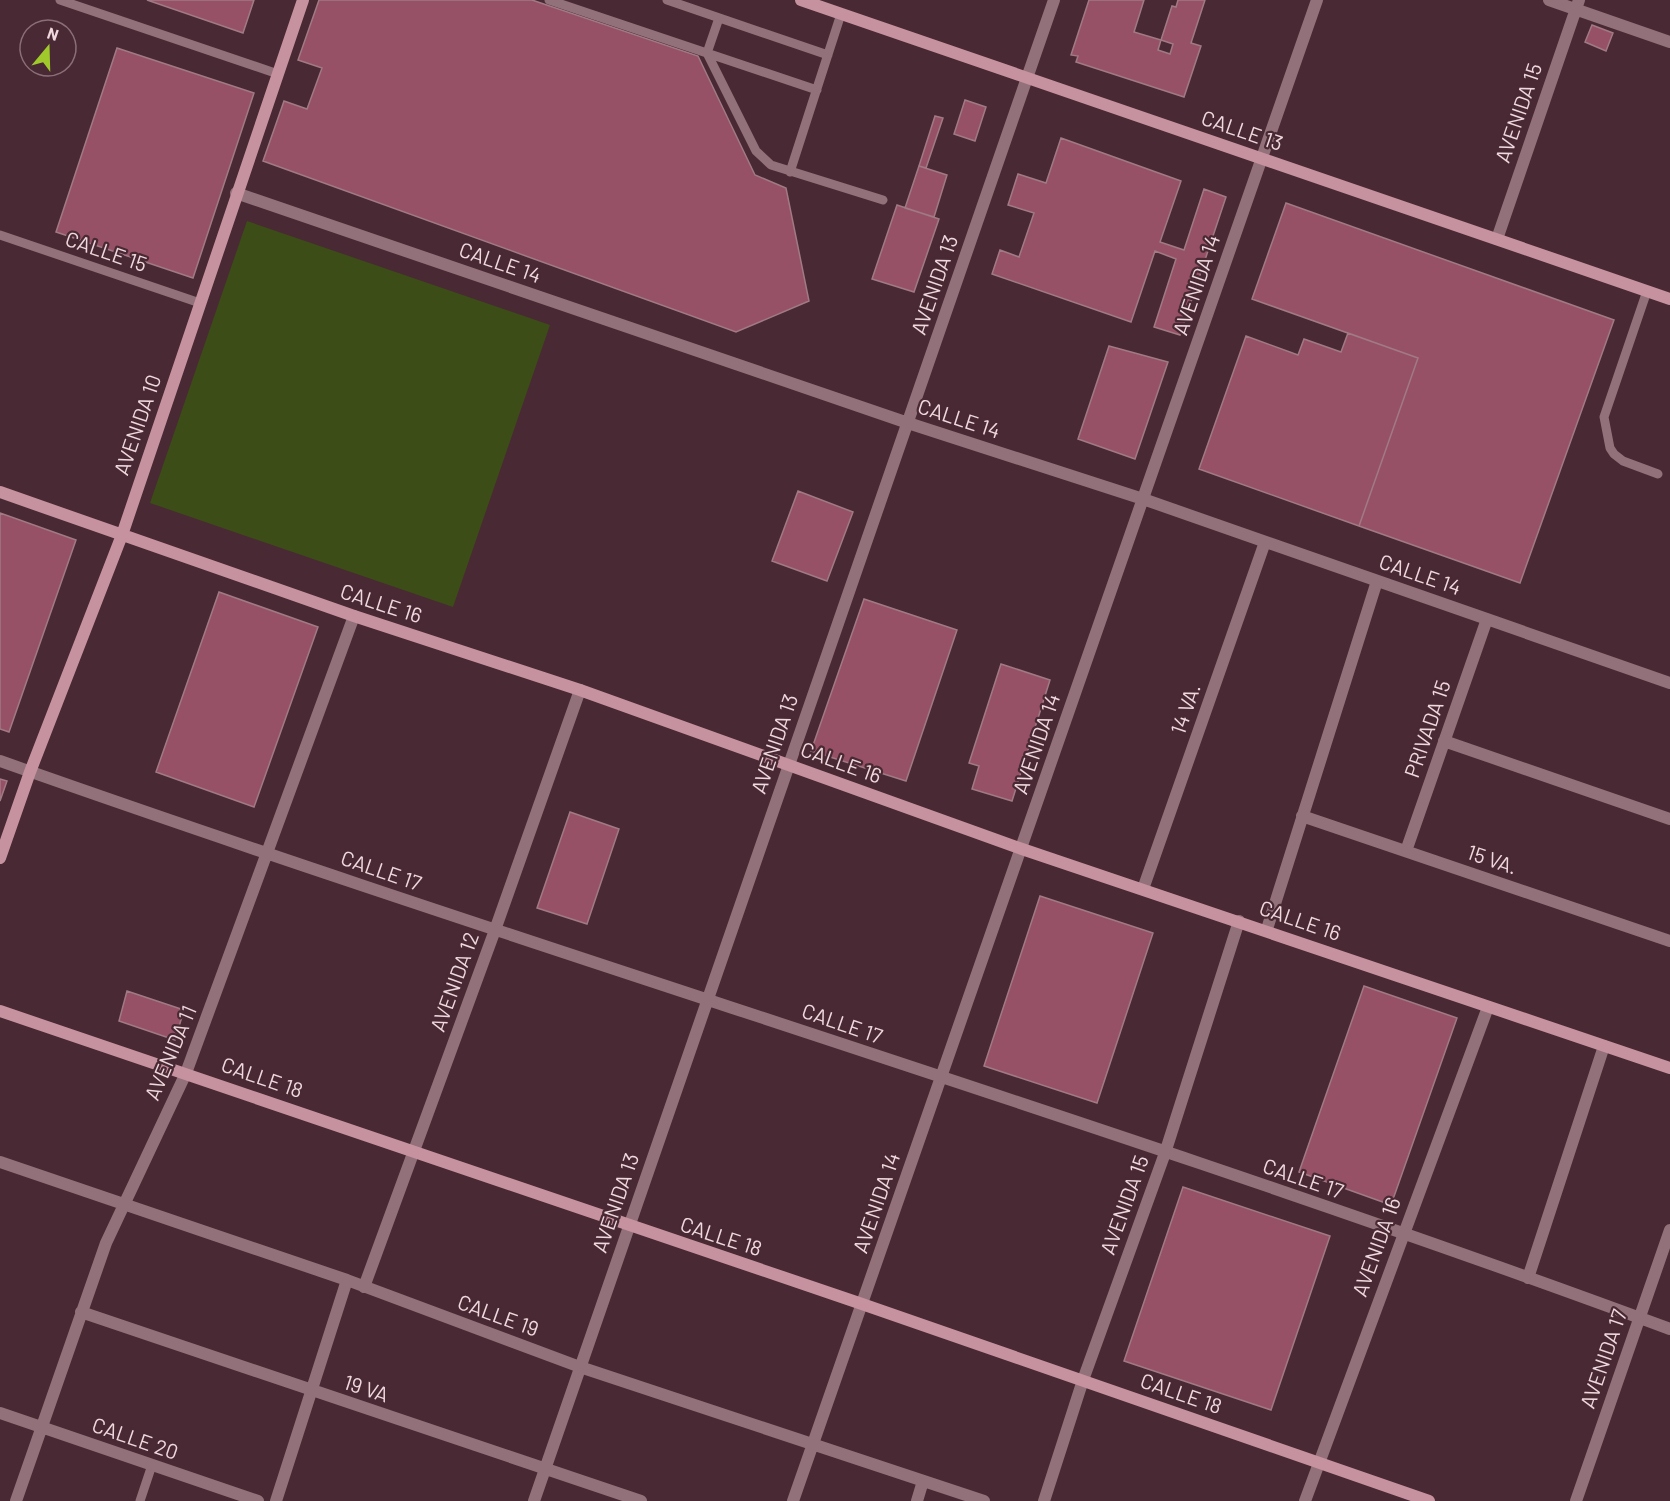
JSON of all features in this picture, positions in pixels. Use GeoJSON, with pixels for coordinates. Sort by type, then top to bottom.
{"type":"FeatureCollection","features":[{"type":"Feature","properties":{"kind":"street","name":"AVENIDA 10"},"geometry":{"type":"LineString","coordinates":[[0,858],[30,772],[122,535],[303,0]]}},
{"type":"Feature","properties":{"kind":"street","name":"AVENIDA 13"},"geometry":{"type":"LineString","coordinates":[[534,1501],[1054,0]]}},
{"type":"Feature","properties":{"kind":"street","name":"AVENIDA 14"},"geometry":{"type":"LineString","coordinates":[[793,1501],[1317,0]]}},
{"type":"Feature","properties":{"kind":"street"},"geometry":{"type":"LineString","coordinates":[[1549,0],[1577,5],[1670,42]]}},
{"type":"Feature","properties":{"kind":"street","name":"CALLE 13"},"geometry":{"type":"LineString","coordinates":[[808,1],[1670,299]]}},
{"type":"Feature","properties":{"kind":"street","name":"AVENIDA 15"},"geometry":{"type":"LineString","coordinates":[[1497,239],[1577,5]]}},
{"type":"Feature","properties":{"kind":"street","name":"CALLE 14"},"geometry":{"type":"LineString","coordinates":[[236,193],[908,423],[1143,499],[1670,683]]}},
{"type":"Feature","properties":{"kind":"street","name":"CALLE 16"},"geometry":{"type":"LineString","coordinates":[[0,492],[354,616],[580,690],[1022,849],[1267,929],[1670,1068]]}},
{"type":"Feature","properties":{"kind":"street","name":"14 VA."},"geometry":{"type":"LineString","coordinates":[[1143,889],[1265,542]]}},
{"type":"Feature","properties":{"kind":"street"},"geometry":{"type":"LineString","coordinates":[[1267,929],[1377,581]]}},
{"type":"Feature","properties":{"kind":"street","name":"AVENIDA 11"},"geometry":{"type":"LineString","coordinates":[[16,1501],[81,1312],[123,1203],[186,1073],[354,616]]}},
{"type":"Feature","properties":{"kind":"street","name":"PRIVADA 15"},"geometry":{"type":"LineString","coordinates":[[1406,851],[1487,619]]}},
{"type":"Feature","properties":{"kind":"street","name":"AVENIDA 12"},"geometry":{"type":"LineString","coordinates":[[364,1287],[580,690]]}},
{"type":"Feature","properties":{"kind":"street"},"geometry":{"type":"LineString","coordinates":[[1444,741],[1670,819]]}},
{"type":"Feature","properties":{"kind":"street","name":"CALLE 17"},"geometry":{"type":"LineString","coordinates":[[0,761],[495,930],[1165,1153],[1670,1329]]}},
{"type":"Feature","properties":{"kind":"street","name":"15 VA."},"geometry":{"type":"LineString","coordinates":[[1302,816],[1670,941]]}},
{"type":"Feature","properties":{"kind":"street","name":"AVENIDA 15"},"geometry":{"type":"LineString","coordinates":[[1044,1501],[1083,1380],[1165,1153],[1239,921]]}},
{"type":"Feature","properties":{"kind":"street","name":"AVENIDA 16"},"geometry":{"type":"LineString","coordinates":[[1305,1501],[1488,1007]]}},
{"type":"Feature","properties":{"kind":"street","name":"CALLE 18"},"geometry":{"type":"LineString","coordinates":[[0,1011],[629,1227],[862,1304],[1429,1501]]}},
{"type":"Feature","properties":{"kind":"street"},"geometry":{"type":"LineString","coordinates":[[1528,1278],[1604,1046]]}},
{"type":"Feature","properties":{"kind":"street","name":"CALLE 19"},"geometry":{"type":"LineString","coordinates":[[0,1162],[347,1280],[580,1367],[812,1446],[984,1501]]}},
{"type":"Feature","properties":{"kind":"street","name":"AVENIDA 17"},"geometry":{"type":"LineString","coordinates":[[1576,1501],[1670,1230]]}},
{"type":"Feature","properties":{"kind":"street"},"geometry":{"type":"LineString","coordinates":[[276,1501],[347,1280]]}},
{"type":"Feature","properties":{"kind":"street","name":"19 VA"},"geometry":{"type":"LineString","coordinates":[[81,1312],[641,1501]]}},
{"type":"Feature","properties":{"kind":"street","name":"CALLE 20"},"geometry":{"type":"LineString","coordinates":[[0,1413],[258,1501]]}},
{"type":"Feature","properties":{"kind":"street"},"geometry":{"type":"LineString","coordinates":[[917,1501],[924,1481]]}},
{"type":"Feature","properties":{"kind":"lane"},"geometry":{"type":"LineString","coordinates":[[60,0],[278,74]]}},
{"type":"Feature","properties":{"kind":"lane"},"geometry":{"type":"LineString","coordinates":[[549,0],[817,90]]}},
{"type":"Feature","properties":{"kind":"lane"},"geometry":{"type":"LineString","coordinates":[[667,0],[828,55]]}},
{"type":"Feature","properties":{"kind":"lane"},"geometry":{"type":"LineString","coordinates":[[790,172],[841,14]]}},
{"type":"Feature","properties":{"kind":"lane"},"geometry":{"type":"LineString","coordinates":[[719,18],[707,54],[756,151],[771,165],[883,200]]}},
{"type":"Feature","properties":{"kind":"lane","name":"CALLE 15"},"geometry":{"type":"LineString","coordinates":[[0,235],[200,303]]}},
{"type":"Feature","properties":{"kind":"lane"},"geometry":{"type":"LineString","coordinates":[[1647,291],[1604,417],[1610,448],[1614,454],[1623,461],[1658,474]]}},
{"type":"Feature","properties":{"kind":"lane"},"geometry":{"type":"LineString","coordinates":[[140,1501],[152,1465]]}},
{"type":"Feature","properties":{"kind":"green space"},"geometry":{"type":"Polygon","coordinates":[[[247,221],[550,325],[453,607],[150,503],[247,221]]]}},
{"type":"Feature","properties":{"kind":"building"},"geometry":{"type":"Polygon","coordinates":[[[147,0],[254,0],[243,33],[147,0]]]}},
{"type":"Feature","properties":{"kind":"building"},"geometry":{"type":"Polygon","coordinates":[[[319,0],[532,0],[698,56],[755,175],[786,188],[809,301],[736,332],[263,161],[284,101],[307,109],[322,68],[298,60],[319,0]]]}},
{"type":"Feature","properties":{"kind":"building"},"geometry":{"type":"Polygon","coordinates":[[[1089,0],[1144,0],[1134,32],[1161,40],[1172,6],[1176,7],[1178,0],[1205,0],[1191,43],[1201,46],[1184,97],[1076,62],[1078,56],[1071,55],[1089,0]],[[1161,40],[1158,50],[1170,54],[1173,44],[1161,40]]]}},
{"type":"Feature","properties":{"kind":"building"},"geometry":{"type":"Polygon","coordinates":[[[1592,25],[1613,33],[1606,51],[1585,42],[1592,25]]]}},
{"type":"Feature","properties":{"kind":"building"},"geometry":{"type":"Polygon","coordinates":[[[117,48],[254,93],[193,278],[56,232],[117,48]]]}},
{"type":"Feature","properties":{"kind":"building"},"geometry":{"type":"Polygon","coordinates":[[[965,100],[986,107],[975,141],[954,134],[965,100]]]}},
{"type":"Feature","properties":{"kind":"building"},"geometry":{"type":"Polygon","coordinates":[[[935,116],[943,118],[926,168],[919,166],[935,116]]]}},
{"type":"Feature","properties":{"kind":"building"},"geometry":{"type":"Polygon","coordinates":[[[1061,138],[1181,181],[1160,242],[1184,250],[1204,189],[1226,197],[1180,335],[1154,327],[1176,259],[1155,251],[1131,322],[992,274],[1000,250],[1019,257],[1034,213],[1008,205],[1018,174],[1046,183],[1061,138]]]}},
{"type":"Feature","properties":{"kind":"building"},"geometry":{"type":"Polygon","coordinates":[[[919,166],[947,175],[934,217],[905,208],[919,166]]]}},
{"type":"Feature","properties":{"kind":"building"},"geometry":{"type":"Polygon","coordinates":[[[1286,203],[1614,320],[1520,583],[1359,526],[1418,358],[1252,299],[1286,203]]]}},
{"type":"Feature","properties":{"kind":"building"},"geometry":{"type":"Polygon","coordinates":[[[897,205],[939,219],[914,292],[872,279],[897,205]]]}},
{"type":"Feature","properties":{"kind":"building"},"geometry":{"type":"Polygon","coordinates":[[[1348,333],[1418,358],[1359,526],[1199,469],[1246,336],[1298,355],[1304,339],[1341,352],[1348,333]]]}},
{"type":"Feature","properties":{"kind":"building"},"geometry":{"type":"Polygon","coordinates":[[[1109,346],[1168,362],[1135,459],[1078,439],[1109,346]]]}},
{"type":"Feature","properties":{"kind":"building"},"geometry":{"type":"Polygon","coordinates":[[[798,491],[853,512],[827,581],[772,561],[798,491]]]}},
{"type":"Feature","properties":{"kind":"building"},"geometry":{"type":"Polygon","coordinates":[[[0,513],[76,540],[9,732],[0,729],[0,513]]]}},
{"type":"Feature","properties":{"kind":"building"},"geometry":{"type":"Polygon","coordinates":[[[219,592],[318,627],[254,807],[156,772],[219,592]]]}},
{"type":"Feature","properties":{"kind":"building"},"geometry":{"type":"Polygon","coordinates":[[[864,599],[957,630],[906,781],[811,751],[864,599]]]}},
{"type":"Feature","properties":{"kind":"building"},"geometry":{"type":"Polygon","coordinates":[[[1001,664],[1050,680],[1012,801],[972,789],[979,766],[969,763],[1001,664]]]}},
{"type":"Feature","properties":{"kind":"building"},"geometry":{"type":"Polygon","coordinates":[[[0,779],[7,781],[0,801],[0,779]]]}},
{"type":"Feature","properties":{"kind":"building"},"geometry":{"type":"Polygon","coordinates":[[[570,812],[619,829],[587,924],[537,908],[570,812]]]}},
{"type":"Feature","properties":{"kind":"building"},"geometry":{"type":"Polygon","coordinates":[[[1040,896],[1153,933],[1097,1103],[984,1066],[1040,896]]]}},
{"type":"Feature","properties":{"kind":"building"},"geometry":{"type":"Polygon","coordinates":[[[1364,986],[1457,1018],[1391,1205],[1299,1172],[1364,986]]]}},
{"type":"Feature","properties":{"kind":"building"},"geometry":{"type":"Polygon","coordinates":[[[127,991],[184,1010],[175,1040],[119,1021],[127,991]]]}},
{"type":"Feature","properties":{"kind":"building"},"geometry":{"type":"Polygon","coordinates":[[[1183,1187],[1330,1236],[1271,1410],[1124,1361],[1183,1187]]]}}]}
